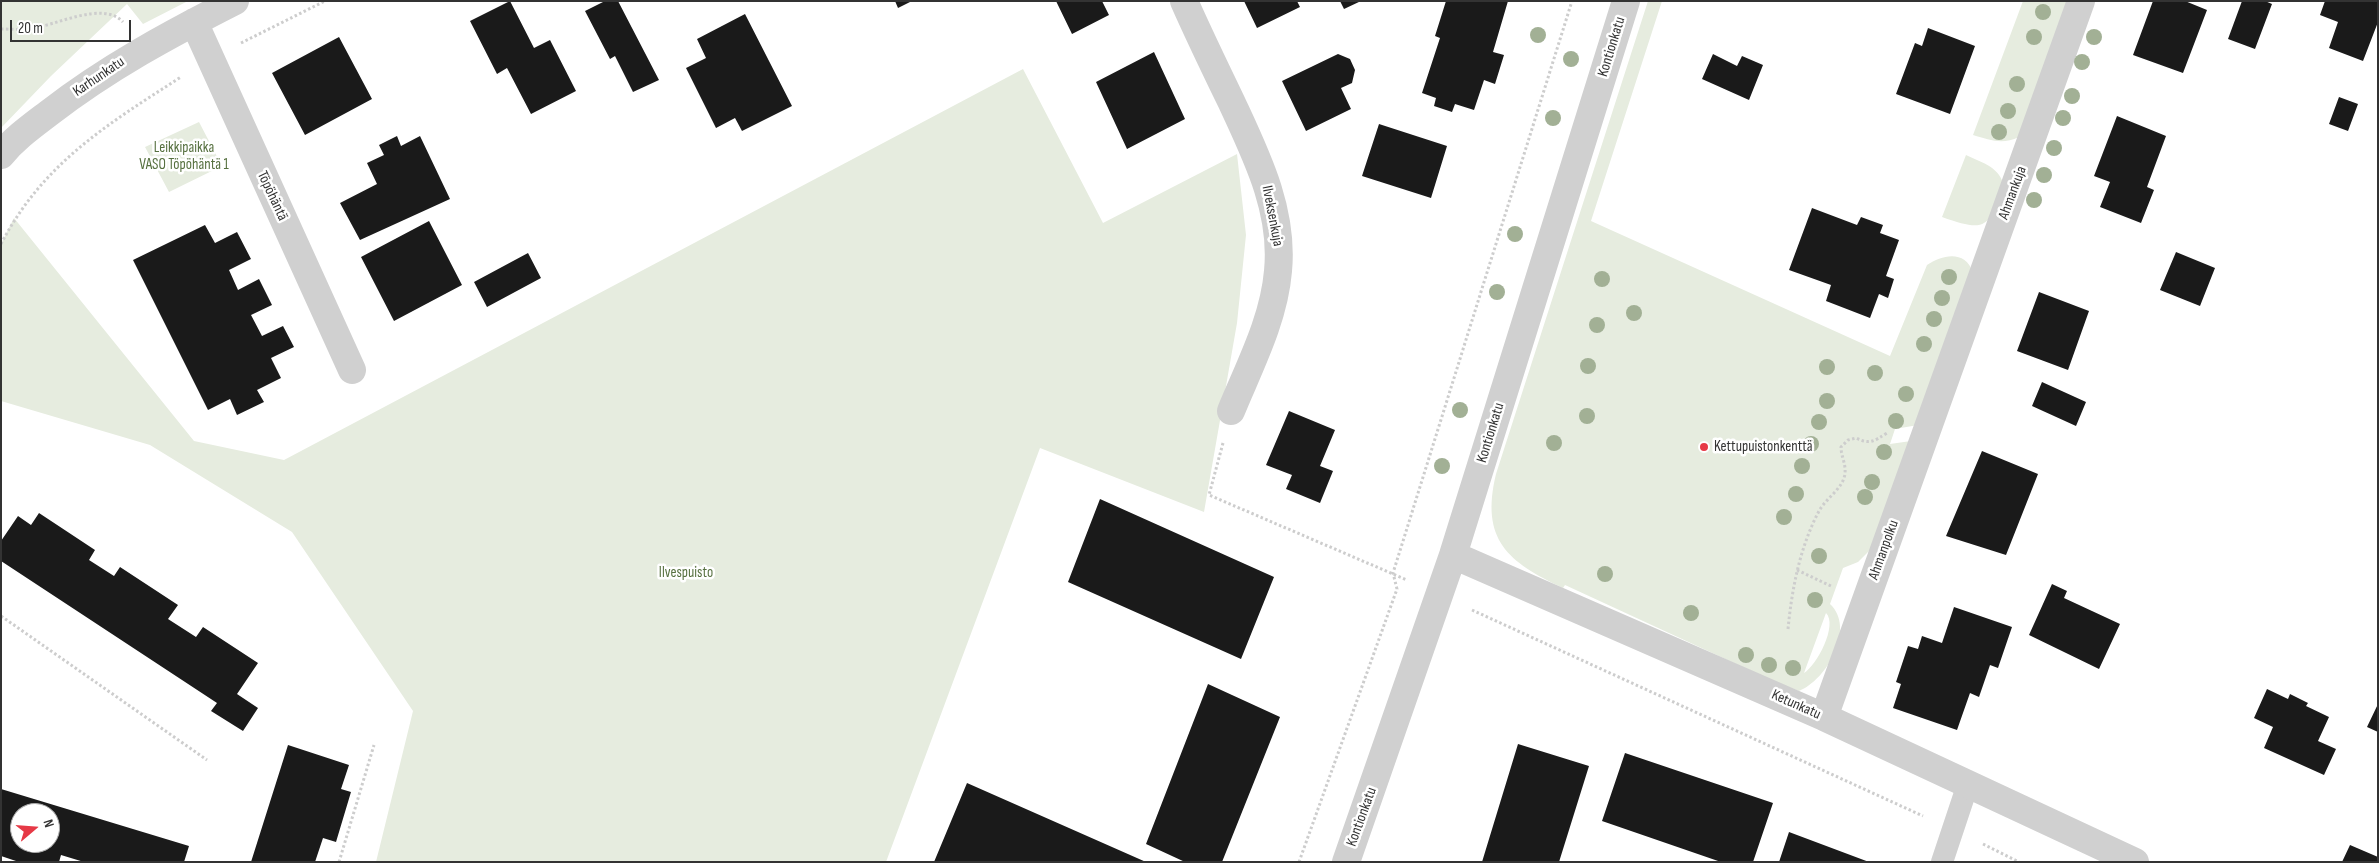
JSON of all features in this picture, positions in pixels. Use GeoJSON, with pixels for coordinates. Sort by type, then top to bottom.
{"type":"FeatureCollection","features":[{"type":"Feature","properties":{"kind":"street","name":"Karhunkatu"},"geometry":{"type":"LineString","coordinates":[[1,155],[12,142],[79,90],[141,50],[235,1]]}},
{"type":"Feature","properties":{"kind":"street","name":"Ilveksenkuja"},"geometry":{"type":"LineString","coordinates":[[1184,1],[1251,144],[1267,184],[1280,250],[1272,302],[1232,411]]}},
{"type":"Feature","properties":{"kind":"street","name":"Kontionkatu"},"geometry":{"type":"LineString","coordinates":[[1346,862],[1440,596],[1626,1]]}},
{"type":"Feature","properties":{"kind":"street","name":"Ahmankuja"},"geometry":{"type":"LineString","coordinates":[[1945,384],[2081,1]]}},
{"type":"Feature","properties":{"kind":"street","name":"Töpöhäntä"},"geometry":{"type":"LineString","coordinates":[[194,22],[352,370]]}},
{"type":"Feature","properties":{"kind":"street","name":"Ahmanpolku"},"geometry":{"type":"LineString","coordinates":[[1824,717],[1945,384]]}},
{"type":"Feature","properties":{"kind":"street","name":"Ketunkatu"},"geometry":{"type":"LineString","coordinates":[[1453,555],[1824,717],[2135,862]]}},
{"type":"Feature","properties":{"kind":"lane"},"geometry":{"type":"LineString","coordinates":[[1942,862],[1968,784]]}},
{"type":"Feature","properties":{"kind":"path"},"geometry":{"type":"LineString","coordinates":[[1,244],[14,218],[51,172],[97,131],[209,58],[326,1]]}},
{"type":"Feature","properties":{"kind":"path"},"geometry":{"type":"LineString","coordinates":[[1299,862],[1397,589],[1393,573],[1572,1]]}},
{"type":"Feature","properties":{"kind":"path"},"geometry":{"type":"LineString","coordinates":[[1,29],[29,30],[102,12],[118,16],[130,31],[141,50]]}},
{"type":"Feature","properties":{"kind":"path"},"geometry":{"type":"LineString","coordinates":[[1232,411],[1209,495],[1393,573],[1953,829],[2019,862]]}},
{"type":"Feature","properties":{"kind":"path"},"geometry":{"type":"LineString","coordinates":[[1788,628],[1797,570],[1808,536],[1820,508],[1836,490],[1845,474],[1841,447],[1848,440],[1856,438],[1866,443],[1874,442],[1887,433],[1900,435],[1917,431],[1926,434]]}},
{"type":"Feature","properties":{"kind":"path"},"geometry":{"type":"LineString","coordinates":[[1,616],[207,760]]}},
{"type":"Feature","properties":{"kind":"path"},"geometry":{"type":"LineString","coordinates":[[339,862],[374,744]]}},
{"type":"Feature","properties":{"kind":"green space"},"geometry":{"type":"Polygon","coordinates":[[[1,1],[188,1],[143,24],[127,4],[51,76],[1,128],[1,1]]]}},
{"type":"Feature","properties":{"kind":"green space"},"geometry":{"type":"Polygon","coordinates":[[[1648,1],[1662,1],[1591,221],[1890,356],[1927,265],[1940,258],[1953,256],[1960,257],[1970,266],[1973,273],[1918,425],[1895,429],[1890,444],[1918,440],[1870,550],[1858,562],[1843,568],[1830,604],[1837,614],[1840,626],[1835,652],[1819,676],[1799,691],[1773,681],[1565,585],[1563,588],[1513,558],[1503,546],[1496,532],[1492,516],[1492,497],[1496,474],[1648,1]],[[1826,613],[1804,673],[1820,654],[1828,635],[1829,619],[1826,613]]]}},
{"type":"Feature","properties":{"kind":"green space"},"geometry":{"type":"Polygon","coordinates":[[[2023,1],[2071,1],[2019,137],[2001,141],[1973,135],[2023,1]]]}},
{"type":"Feature","properties":{"kind":"green space","name":"Ilvespuisto"},"geometry":{"type":"Polygon","coordinates":[[[1023,69],[1103,223],[1237,154],[1246,235],[1237,323],[1204,512],[1040,448],[886,862],[376,862],[413,711],[292,532],[150,445],[1,401],[1,244],[14,218],[194,441],[284,460],[1023,69]]]}},
{"type":"Feature","properties":{"kind":"green space","name":"Leikkipaikka VASO Töpöhäntä 1"},"geometry":{"type":"Polygon","coordinates":[[[199,122],[222,166],[169,192],[145,147],[199,122]]]}},
{"type":"Feature","properties":{"kind":"green space"},"geometry":{"type":"Polygon","coordinates":[[[1966,155],[1983,162],[1997,172],[2003,183],[1990,217],[1978,225],[1969,225],[1942,217],[1966,155]]]}},
{"type":"Feature","properties":{"kind":"building"},"geometry":{"type":"Polygon","coordinates":[[[510,1],[534,48],[550,40],[576,91],[531,114],[507,68],[497,74],[470,21],[510,1]]]}},
{"type":"Feature","properties":{"kind":"building"},"geometry":{"type":"Polygon","coordinates":[[[605,1],[618,1],[659,80],[633,92],[615,56],[610,59],[585,11],[605,1]]]}},
{"type":"Feature","properties":{"kind":"building"},"geometry":{"type":"Polygon","coordinates":[[[895,1],[912,1],[898,8],[895,1]]]}},
{"type":"Feature","properties":{"kind":"building"},"geometry":{"type":"Polygon","coordinates":[[[1056,1],[1102,1],[1109,15],[1072,34],[1056,1]]]}},
{"type":"Feature","properties":{"kind":"building"},"geometry":{"type":"Polygon","coordinates":[[[1244,1],[1297,1],[1300,7],[1257,28],[1244,1]]]}},
{"type":"Feature","properties":{"kind":"building"},"geometry":{"type":"Polygon","coordinates":[[[1340,1],[1361,1],[1344,9],[1340,1]]]}},
{"type":"Feature","properties":{"kind":"building"},"geometry":{"type":"Polygon","coordinates":[[[1446,1],[1508,1],[1493,52],[1504,55],[1495,84],[1484,80],[1474,110],[1455,104],[1452,112],[1434,106],[1436,98],[1422,93],[1440,38],[1435,36],[1446,1]]]}},
{"type":"Feature","properties":{"kind":"building"},"geometry":{"type":"Polygon","coordinates":[[[2153,1],[2185,1],[2207,10],[2183,73],[2133,55],[2153,1]]]}},
{"type":"Feature","properties":{"kind":"building"},"geometry":{"type":"Polygon","coordinates":[[[2242,1],[2265,1],[2272,4],[2255,49],[2228,39],[2242,1]]]}},
{"type":"Feature","properties":{"kind":"building"},"geometry":{"type":"Polygon","coordinates":[[[2325,1],[2378,1],[2378,22],[2363,61],[2329,48],[2338,22],[2320,15],[2325,1]]]}},
{"type":"Feature","properties":{"kind":"building"},"geometry":{"type":"Polygon","coordinates":[[[745,14],[792,106],[742,131],[735,118],[716,128],[686,68],[706,58],[697,39],[745,14]]]}},
{"type":"Feature","properties":{"kind":"building"},"geometry":{"type":"Polygon","coordinates":[[[1928,28],[1975,46],[1950,114],[1896,94],[1915,43],[1922,46],[1928,28]]]}},
{"type":"Feature","properties":{"kind":"building"},"geometry":{"type":"Polygon","coordinates":[[[339,37],[372,99],[305,135],[272,73],[339,37]]]}},
{"type":"Feature","properties":{"kind":"building"},"geometry":{"type":"Polygon","coordinates":[[[1154,52],[1185,119],[1127,149],[1096,82],[1154,52]]]}},
{"type":"Feature","properties":{"kind":"building"},"geometry":{"type":"Polygon","coordinates":[[[1338,54],[1350,59],[1355,70],[1352,83],[1341,88],[1351,109],[1306,131],[1282,81],[1338,54]]]}},
{"type":"Feature","properties":{"kind":"building"},"geometry":{"type":"Polygon","coordinates":[[[1713,54],[1737,66],[1742,56],[1763,65],[1749,100],[1702,79],[1713,54]]]}},
{"type":"Feature","properties":{"kind":"building"},"geometry":{"type":"Polygon","coordinates":[[[2339,97],[2358,104],[2348,131],[2329,124],[2339,97]]]}},
{"type":"Feature","properties":{"kind":"building"},"geometry":{"type":"Polygon","coordinates":[[[2117,116],[2166,136],[2147,187],[2154,190],[2141,223],[2100,207],[2110,182],[2094,176],[2117,116]]]}},
{"type":"Feature","properties":{"kind":"building"},"geometry":{"type":"Polygon","coordinates":[[[1379,124],[1447,146],[1431,198],[1362,176],[1379,124]]]}},
{"type":"Feature","properties":{"kind":"building"},"geometry":{"type":"Polygon","coordinates":[[[397,136],[401,146],[420,136],[450,199],[360,240],[340,203],[377,184],[367,163],[384,155],[379,145],[397,136]]]}},
{"type":"Feature","properties":{"kind":"building"},"geometry":{"type":"Polygon","coordinates":[[[1812,208],[1857,225],[1861,217],[1883,225],[1880,233],[1899,240],[1886,276],[1894,279],[1888,298],[1879,294],[1870,318],[1826,301],[1831,285],[1789,270],[1812,208]]]}},
{"type":"Feature","properties":{"kind":"building"},"geometry":{"type":"Polygon","coordinates":[[[429,221],[462,285],[394,321],[361,257],[429,221]]]}},
{"type":"Feature","properties":{"kind":"building"},"geometry":{"type":"Polygon","coordinates":[[[205,225],[215,243],[237,232],[251,259],[229,270],[238,290],[259,279],[272,305],[251,315],[262,336],[283,326],[294,347],[271,358],[281,378],[257,390],[264,402],[237,415],[230,399],[208,410],[133,260],[205,225]]]}},
{"type":"Feature","properties":{"kind":"building"},"geometry":{"type":"Polygon","coordinates":[[[2176,252],[2215,268],[2200,306],[2160,290],[2176,252]]]}},
{"type":"Feature","properties":{"kind":"building"},"geometry":{"type":"Polygon","coordinates":[[[528,253],[541,278],[487,307],[474,282],[528,253]]]}},
{"type":"Feature","properties":{"kind":"building"},"geometry":{"type":"Polygon","coordinates":[[[2039,292],[2089,311],[2068,370],[2017,351],[2039,292]]]}},
{"type":"Feature","properties":{"kind":"building"},"geometry":{"type":"Polygon","coordinates":[[[2042,382],[2086,402],[2076,426],[2032,406],[2042,382]]]}},
{"type":"Feature","properties":{"kind":"building"},"geometry":{"type":"Polygon","coordinates":[[[1289,411],[1335,430],[1320,466],[1333,471],[1320,503],[1286,489],[1292,475],[1266,465],[1289,411]]]}},
{"type":"Feature","properties":{"kind":"building"},"geometry":{"type":"Polygon","coordinates":[[[1982,451],[2038,474],[2006,555],[1946,536],[1982,451]]]}},
{"type":"Feature","properties":{"kind":"building"},"geometry":{"type":"Polygon","coordinates":[[[1100,499],[1274,577],[1241,659],[1068,582],[1100,499]]]}},
{"type":"Feature","properties":{"kind":"building"},"geometry":{"type":"Polygon","coordinates":[[[39,513],[95,550],[89,560],[114,576],[120,567],[178,605],[168,619],[196,637],[203,627],[258,663],[237,694],[258,708],[243,731],[211,711],[217,703],[1,561],[1,541],[18,516],[31,525],[39,513]]]}},
{"type":"Feature","properties":{"kind":"building"},"geometry":{"type":"Polygon","coordinates":[[[2052,584],[2067,591],[2064,598],[2120,624],[2099,669],[2029,635],[2052,584]]]}},
{"type":"Feature","properties":{"kind":"building"},"geometry":{"type":"Polygon","coordinates":[[[1954,607],[2012,627],[1998,668],[1990,665],[1979,697],[1970,693],[1957,730],[1893,708],[1901,684],[1896,682],[1908,646],[1918,649],[1922,636],[1942,643],[1954,607]]]}},
{"type":"Feature","properties":{"kind":"building"},"geometry":{"type":"Polygon","coordinates":[[[1208,684],[1280,717],[1222,862],[1185,862],[1146,844],[1208,684]]]}},
{"type":"Feature","properties":{"kind":"building"},"geometry":{"type":"Polygon","coordinates":[[[2267,689],[2288,699],[2290,694],[2308,703],[2306,706],[2329,717],[2318,741],[2336,749],[2324,775],[2264,748],[2273,727],[2254,718],[2267,689]]]}},
{"type":"Feature","properties":{"kind":"building"},"geometry":{"type":"Polygon","coordinates":[[[2378,704],[2378,732],[2367,727],[2378,704]]]}},
{"type":"Feature","properties":{"kind":"building"},"geometry":{"type":"Polygon","coordinates":[[[1518,744],[1589,766],[1559,862],[1482,862],[1518,744]]]}},
{"type":"Feature","properties":{"kind":"building"},"geometry":{"type":"Polygon","coordinates":[[[288,745],[349,765],[341,789],[351,792],[336,842],[323,838],[315,862],[251,862],[288,745]]]}},
{"type":"Feature","properties":{"kind":"building"},"geometry":{"type":"Polygon","coordinates":[[[1625,753],[1773,803],[1753,862],[1721,862],[1602,821],[1625,753]]]}},
{"type":"Feature","properties":{"kind":"building"},"geometry":{"type":"Polygon","coordinates":[[[967,783],[1146,862],[934,862],[967,783]]]}},
{"type":"Feature","properties":{"kind":"building"},"geometry":{"type":"Polygon","coordinates":[[[1,789],[47,803],[10,803],[10,853],[60,853],[60,807],[189,846],[184,862],[84,862],[61,855],[59,862],[19,862],[1,856],[1,789]]]}},
{"type":"Feature","properties":{"kind":"building"},"geometry":{"type":"Polygon","coordinates":[[[1789,832],[1869,862],[1779,862],[1789,832]]]}},
{"type":"Feature","properties":{"kind":"building"},"geometry":{"type":"Polygon","coordinates":[[[2350,845],[2378,857],[2378,862],[2342,862],[2350,845]]]}},
{"type":"Feature","properties":{"kind":"place","name":"Kettupuistonkenttä"},"geometry":{"type":"Point","coordinates":[1704,447]}}]}
